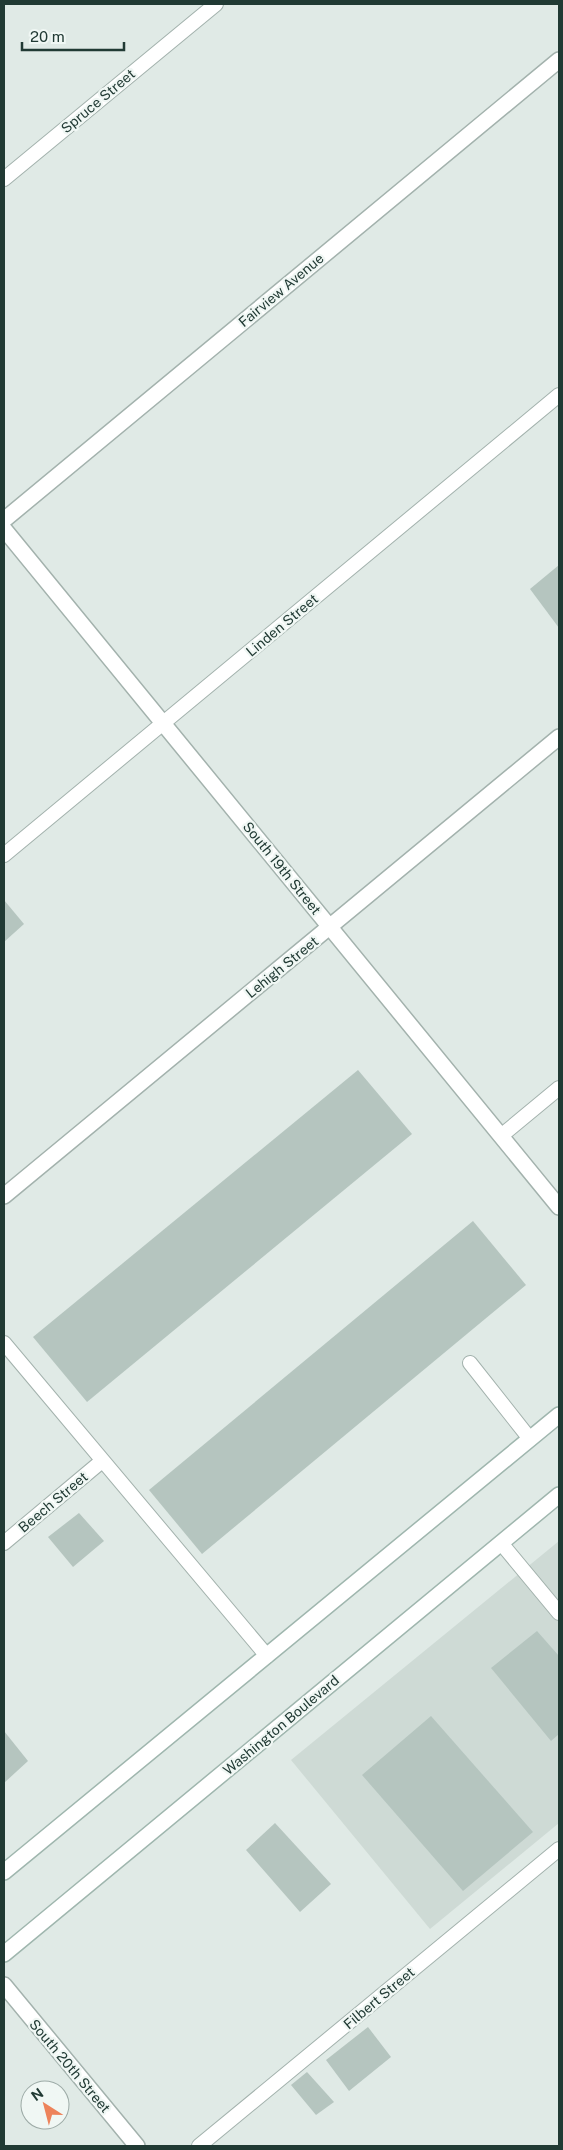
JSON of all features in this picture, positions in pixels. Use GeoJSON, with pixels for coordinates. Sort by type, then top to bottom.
{"type":"FeatureCollection","features":[{"type":"Feature","properties":{"kind":"street","name":"Fairview Avenue"},"geometry":{"type":"LineString","coordinates":[[4,520],[559,60]]}},
{"type":"Feature","properties":{"kind":"street","name":"South 19th Street"},"geometry":{"type":"LineString","coordinates":[[4,529],[559,1207]]}},
{"type":"Feature","properties":{"kind":"street","name":"Lehigh Street"},"geometry":{"type":"LineString","coordinates":[[4,1196],[559,737]]}},
{"type":"Feature","properties":{"kind":"street"},"geometry":{"type":"LineString","coordinates":[[4,1872],[559,1415]]}},
{"type":"Feature","properties":{"kind":"street","name":"Washington Boulevard"},"geometry":{"type":"LineString","coordinates":[[4,1954],[559,1495]]}},
{"type":"Feature","properties":{"kind":"street","name":"South 20th Street"},"geometry":{"type":"LineString","coordinates":[[4,1985],[137,2146]]}},
{"type":"Feature","properties":{"kind":"lane","name":"Spruce Street"},"geometry":{"type":"LineString","coordinates":[[4,179],[216,4]]}},
{"type":"Feature","properties":{"kind":"lane","name":"Linden Street"},"geometry":{"type":"LineString","coordinates":[[4,855],[559,395]]}},
{"type":"Feature","properties":{"kind":"lane"},"geometry":{"type":"LineString","coordinates":[[501,1136],[559,1088]]}},
{"type":"Feature","properties":{"kind":"lane"},"geometry":{"type":"LineString","coordinates":[[4,1343],[267,1656]]}},
{"type":"Feature","properties":{"kind":"lane"},"geometry":{"type":"LineString","coordinates":[[470,1363],[530,1440]]}},
{"type":"Feature","properties":{"kind":"lane","name":"Beech Street"},"geometry":{"type":"LineString","coordinates":[[4,1543],[102,1461]]}},
{"type":"Feature","properties":{"kind":"lane"},"geometry":{"type":"LineString","coordinates":[[501,1543],[559,1612]]}},
{"type":"Feature","properties":{"kind":"lane","name":"Filbert Street"},"geometry":{"type":"LineString","coordinates":[[200,2146],[559,1849]]}},
{"type":"Feature","properties":{"kind":"shaded area"},"geometry":{"type":"Polygon","coordinates":[[[559,1541],[559,1823],[430,1929],[291,1760],[559,1541]]]}},
{"type":"Feature","properties":{"kind":"building"},"geometry":{"type":"Polygon","coordinates":[[[559,565],[559,628],[530,589],[559,565]]]}},
{"type":"Feature","properties":{"kind":"building"},"geometry":{"type":"Polygon","coordinates":[[[4,900],[24,924],[4,942],[4,900]]]}},
{"type":"Feature","properties":{"kind":"building"},"geometry":{"type":"Polygon","coordinates":[[[358,1070],[412,1134],[87,1402],[33,1337],[358,1070]]]}},
{"type":"Feature","properties":{"kind":"building"},"geometry":{"type":"Polygon","coordinates":[[[473,1221],[526,1285],[202,1554],[149,1490],[473,1221]]]}},
{"type":"Feature","properties":{"kind":"building"},"geometry":{"type":"Polygon","coordinates":[[[79,1513],[104,1541],[73,1567],[48,1537],[79,1513]]]}},
{"type":"Feature","properties":{"kind":"building"},"geometry":{"type":"Polygon","coordinates":[[[537,1631],[559,1656],[559,1734],[551,1741],[491,1668],[537,1631]]]}},
{"type":"Feature","properties":{"kind":"building"},"geometry":{"type":"Polygon","coordinates":[[[431,1716],[533,1832],[463,1891],[362,1775],[431,1716]]]}},
{"type":"Feature","properties":{"kind":"building"},"geometry":{"type":"Polygon","coordinates":[[[4,1731],[28,1761],[4,1783],[4,1731]]]}},
{"type":"Feature","properties":{"kind":"building"},"geometry":{"type":"Polygon","coordinates":[[[275,1823],[331,1884],[300,1912],[246,1850],[275,1823]]]}},
{"type":"Feature","properties":{"kind":"building"},"geometry":{"type":"Polygon","coordinates":[[[368,2027],[391,2057],[349,2091],[326,2060],[368,2027]]]}},
{"type":"Feature","properties":{"kind":"building"},"geometry":{"type":"Polygon","coordinates":[[[307,2072],[334,2102],[316,2115],[291,2085],[307,2072]]]}}]}
